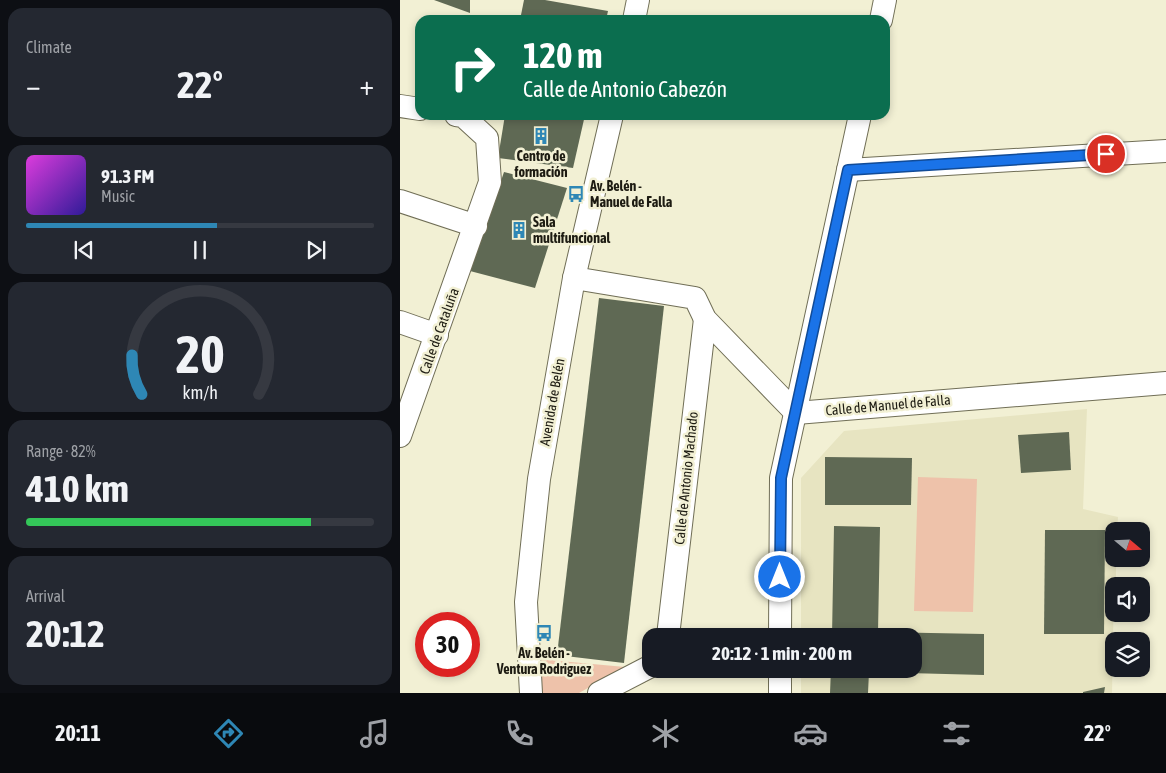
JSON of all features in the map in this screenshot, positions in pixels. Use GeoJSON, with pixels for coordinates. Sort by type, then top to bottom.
{"type":"FeatureCollection","features":[{"type":"Feature","properties":{"kind":"street"},"geometry":{"type":"LineString","coordinates":[[635,15],[638,0]]}},
{"type":"Feature","properties":{"kind":"street"},"geometry":{"type":"LineString","coordinates":[[882,15],[885,0]]}},
{"type":"Feature","properties":{"kind":"street"},"geometry":{"type":"LineString","coordinates":[[400,106],[415,108]]}},
{"type":"Feature","properties":{"kind":"street","name":"Calle de Cataluña"},"geometry":{"type":"LineString","coordinates":[[400,436],[438,335],[490,182],[487,138],[467,120]]}},
{"type":"Feature","properties":{"kind":"street","name":"Avenida de Belén"},"geometry":{"type":"LineString","coordinates":[[531,693],[526,602],[539,479],[574,278],[611,120]]}},
{"type":"Feature","properties":{"kind":"street"},"geometry":{"type":"LineString","coordinates":[[780,628],[781,478],[859,120]]}},
{"type":"Feature","properties":{"kind":"street"},"geometry":{"type":"LineString","coordinates":[[848,170],[1166,151]]}},
{"type":"Feature","properties":{"kind":"street"},"geometry":{"type":"LineString","coordinates":[[400,201],[476,226]]}},
{"type":"Feature","properties":{"kind":"street"},"geometry":{"type":"LineString","coordinates":[[574,278],[695,298],[705,319],[796,413]]}},
{"type":"Feature","properties":{"kind":"street","name":"Calle de Antonio Machado"},"geometry":{"type":"LineString","coordinates":[[669,628],[705,319]]}},
{"type":"Feature","properties":{"kind":"street"},"geometry":{"type":"LineString","coordinates":[[400,322],[438,335]]}},
{"type":"Feature","properties":{"kind":"street","name":"Calle de Manuel de Falla"},"geometry":{"type":"LineString","coordinates":[[796,413],[1166,384]]}},
{"type":"Feature","properties":{"kind":"street"},"geometry":{"type":"LineString","coordinates":[[599,693],[642,671]]}},
{"type":"Feature","properties":{"kind":"street"},"geometry":{"type":"LineString","coordinates":[[780,678],[780,693]]}},
{"type":"Feature","properties":{"kind":"shaded area"},"geometry":{"type":"Polygon","coordinates":[[[1087,409],[1083,509],[1118,517],[1118,522],[1105,522],[1105,568],[1116,568],[1116,577],[1105,577],[1105,622],[1113,622],[1113,632],[1105,632],[1105,677],[1112,677],[1112,693],[801,693],[801,678],[922,678],[922,628],[801,628],[801,478],[844,431],[1087,409]]]}},
{"type":"Feature","properties":{"kind":"shaded area"},"geometry":{"type":"Polygon","coordinates":[[[918,477],[977,479],[973,612],[914,611],[918,477]]]}},
{"type":"Feature","properties":{"kind":"shaded area"},"geometry":{"type":"Polygon","coordinates":[[[538,659],[625,667],[579,693],[542,693],[538,659]]]}},
{"type":"Feature","properties":{"kind":"building"},"geometry":{"type":"Polygon","coordinates":[[[434,0],[470,0],[470,13],[434,0]]]}},
{"type":"Feature","properties":{"kind":"building"},"geometry":{"type":"Polygon","coordinates":[[[524,0],[545,0],[608,11],[607,15],[521,15],[524,0]]]}},
{"type":"Feature","properties":{"kind":"building","name":"Centro de formación"},"geometry":{"type":"Polygon","coordinates":[[[504,120],[584,120],[573,168],[498,158],[504,120]]]}},
{"type":"Feature","properties":{"kind":"building","name":"Sala multifuncional"},"geometry":{"type":"Polygon","coordinates":[[[504,172],[567,188],[535,288],[470,271],[504,172]]]}},
{"type":"Feature","properties":{"kind":"building"},"geometry":{"type":"Polygon","coordinates":[[[599,298],[664,306],[624,663],[557,655],[599,298]]]}},
{"type":"Feature","properties":{"kind":"building"},"geometry":{"type":"Polygon","coordinates":[[[1069,432],[1071,470],[1021,473],[1018,435],[1069,432]]]}},
{"type":"Feature","properties":{"kind":"building"},"geometry":{"type":"Polygon","coordinates":[[[825,457],[912,458],[911,505],[825,505],[825,457]]]}},
{"type":"Feature","properties":{"kind":"building"},"geometry":{"type":"Polygon","coordinates":[[[834,526],[880,527],[878,628],[832,628],[834,526]]]}},
{"type":"Feature","properties":{"kind":"building"},"geometry":{"type":"Polygon","coordinates":[[[1045,530],[1105,530],[1104,634],[1044,634],[1045,530]]]}},
{"type":"Feature","properties":{"kind":"building"},"geometry":{"type":"Polygon","coordinates":[[[922,633],[984,634],[984,675],[922,673],[922,633]]]}},
{"type":"Feature","properties":{"kind":"building"},"geometry":{"type":"Polygon","coordinates":[[[831,678],[869,678],[868,693],[830,693],[831,678]]]}},
{"type":"Feature","properties":{"kind":"building"},"geometry":{"type":"Polygon","coordinates":[[[1105,687],[1104,693],[1083,693],[1083,692],[1105,687]]]}},
{"type":"Feature","properties":{"kind":"place","name":"Centro de formación"},"geometry":{"type":"Point","coordinates":[541,136]}},
{"type":"Feature","properties":{"kind":"place","name":"Av. Belén - Manuel de Falla"},"geometry":{"type":"Point","coordinates":[576,194]}},
{"type":"Feature","properties":{"kind":"place","name":"Sala multifuncional"},"geometry":{"type":"Point","coordinates":[519,230]}},
{"type":"Feature","properties":{"kind":"place","name":"Av. Belén - Ventura Rodriguez"},"geometry":{"type":"Point","coordinates":[544,633]}},
{"type":"Feature","properties":{"kind":"route"},"geometry":{"type":"LineString","coordinates":[[780,577],[781,478],[848,170],[1106,154]]}}]}
